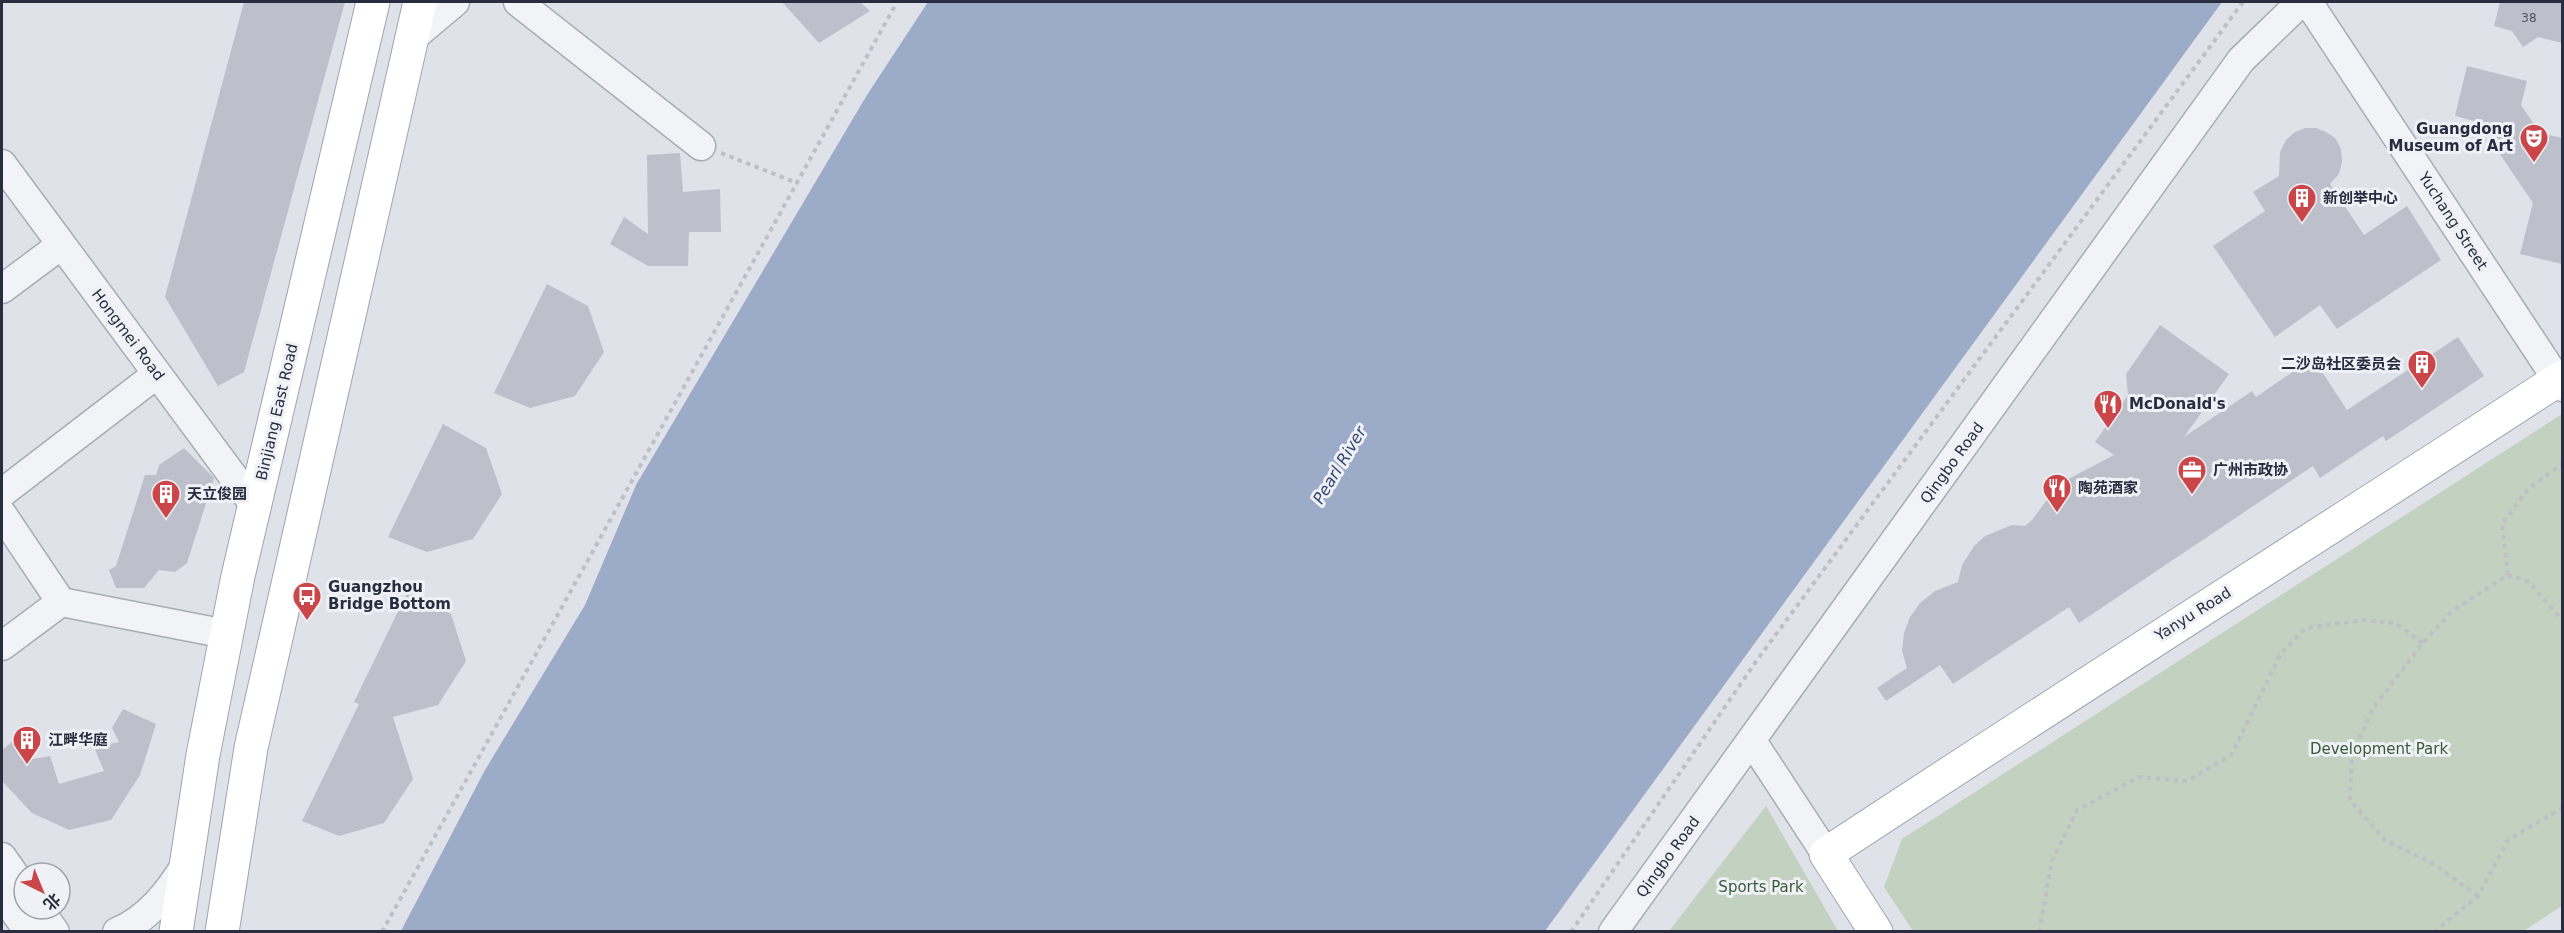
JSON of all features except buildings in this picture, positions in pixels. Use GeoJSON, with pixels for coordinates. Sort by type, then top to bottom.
{"type":"FeatureCollection","features":[{"type":"Feature","properties":{"kind":"main road","name":"Binjiang East Road"},"geometry":{"type":"LineString","coordinates":[[176,932],[202,754],[226,634],[373,2]]}},
{"type":"Feature","properties":{"kind":"main road"},"geometry":{"type":"LineString","coordinates":[[222,932],[251,748],[420,2]]}},
{"type":"Feature","properties":{"kind":"main road","name":"Yanyu Road"},"geometry":{"type":"LineString","coordinates":[[1826,854],[2106,670],[2561,382]]}},
{"type":"Feature","properties":{"kind":"main road"},"geometry":{"type":"LineString","coordinates":[[1826,854],[1876,932]]}},
{"type":"Feature","properties":{"kind":"street"},"geometry":{"type":"LineString","coordinates":[[411,39],[455,2]]}},
{"type":"Feature","properties":{"kind":"street"},"geometry":{"type":"LineString","coordinates":[[518,2],[701,146]]}},
{"type":"Feature","properties":{"kind":"street","name":"Qingbo Road"},"geometry":{"type":"LineString","coordinates":[[1613,932],[2241,60],[2301,2]]}},
{"type":"Feature","properties":{"kind":"street","name":"Yuchang Street"},"geometry":{"type":"LineString","coordinates":[[2308,2],[2561,382]]}},
{"type":"Feature","properties":{"kind":"street","name":"Hongmei Road"},"geometry":{"type":"LineString","coordinates":[[2,164],[255,506]]}},
{"type":"Feature","properties":{"kind":"street"},"geometry":{"type":"LineString","coordinates":[[2,289],[61,245]]}},
{"type":"Feature","properties":{"kind":"street"},"geometry":{"type":"LineString","coordinates":[[2,493],[157,374]]}},
{"type":"Feature","properties":{"kind":"street"},"geometry":{"type":"LineString","coordinates":[[2,514],[61,602],[226,634]]}},
{"type":"Feature","properties":{"kind":"street"},"geometry":{"type":"LineString","coordinates":[[2,646],[61,602]]}},
{"type":"Feature","properties":{"kind":"street"},"geometry":{"type":"LineString","coordinates":[[1752,741],[1826,854]]}},
{"type":"Feature","properties":{"kind":"street"},"geometry":{"type":"LineString","coordinates":[[2,857],[12,871]]}},
{"type":"Feature","properties":{"kind":"street"},"geometry":{"type":"LineString","coordinates":[[117,932],[128,927],[162,898],[186,864]]}},
{"type":"Feature","properties":{"kind":"street"},"geometry":{"type":"LineString","coordinates":[[2,894],[48,926]]}},
{"type":"Feature","properties":{"kind":"path"},"geometry":{"type":"LineString","coordinates":[[382,932],[897,2]]}},
{"type":"Feature","properties":{"kind":"path"},"geometry":{"type":"LineString","coordinates":[[1571,932],[1757,660],[2243,2]]}},
{"type":"Feature","properties":{"kind":"path"},"geometry":{"type":"LineString","coordinates":[[701,146],[797,183]]}},
{"type":"Feature","properties":{"kind":"path"},"geometry":{"type":"LineString","coordinates":[[2508,575],[2502,524],[2528,489],[2562,464]]}},
{"type":"Feature","properties":{"kind":"path"},"geometry":{"type":"LineString","coordinates":[[2508,575],[2529,582],[2562,620]]}},
{"type":"Feature","properties":{"kind":"path"},"geometry":{"type":"LineString","coordinates":[[2478,896],[2432,863],[2385,840],[2350,800],[2352,754],[2373,707],[2423,643],[2451,612],[2508,575]]}},
{"type":"Feature","properties":{"kind":"path"},"geometry":{"type":"LineString","coordinates":[[2039,932],[2052,861],[2077,810],[2139,777],[2188,781],[2232,754],[2281,653],[2306,628],[2363,620],[2396,623],[2423,643]]}},
{"type":"Feature","properties":{"kind":"path"},"geometry":{"type":"LineString","coordinates":[[2434,932],[2478,896],[2508,840],[2562,808]]}},
{"type":"Feature","properties":{"kind":"green space","name":"Development Park"},"geometry":{"type":"Polygon","coordinates":[[[2562,414],[2562,906],[2522,932],[1913,931],[1884,887],[1902,839],[2562,414]]]}},
{"type":"Feature","properties":{"kind":"green space","name":"Sports Park"},"geometry":{"type":"Polygon","coordinates":[[[1766,806],[1838,931],[1669,931],[1766,806]]]}},
{"type":"Feature","properties":{"kind":"water","name":"Pearl River"},"geometry":{"type":"Polygon","coordinates":[[[928,2],[2222,2],[1545,931],[401,931],[485,770],[585,605],[636,485],[867,95],[928,2]]]}},
{"type":"Feature","properties":{"kind":"place","name":"Guangdong Museum of Art"},"geometry":{"type":"Point","coordinates":[2534,164]}},
{"type":"Feature","properties":{"kind":"place","name":"新创举中心"},"geometry":{"type":"Point","coordinates":[2302,224]}},
{"type":"Feature","properties":{"kind":"place","name":"二沙岛社区委员会"},"geometry":{"type":"Point","coordinates":[2422,390]}},
{"type":"Feature","properties":{"kind":"place","name":"McDonald's"},"geometry":{"type":"Point","coordinates":[2108,430]}},
{"type":"Feature","properties":{"kind":"place","name":"广州市政协"},"geometry":{"type":"Point","coordinates":[2192,496]}},
{"type":"Feature","properties":{"kind":"place","name":"陶苑酒家"},"geometry":{"type":"Point","coordinates":[2057,514]}},
{"type":"Feature","properties":{"kind":"place","name":"天立俊园"},"geometry":{"type":"Point","coordinates":[166,520]}},
{"type":"Feature","properties":{"kind":"place","name":"Guangzhou Bridge Bottom"},"geometry":{"type":"Point","coordinates":[307,622]}},
{"type":"Feature","properties":{"kind":"place","name":"江畔华庭"},"geometry":{"type":"Point","coordinates":[27,766]}}]}
